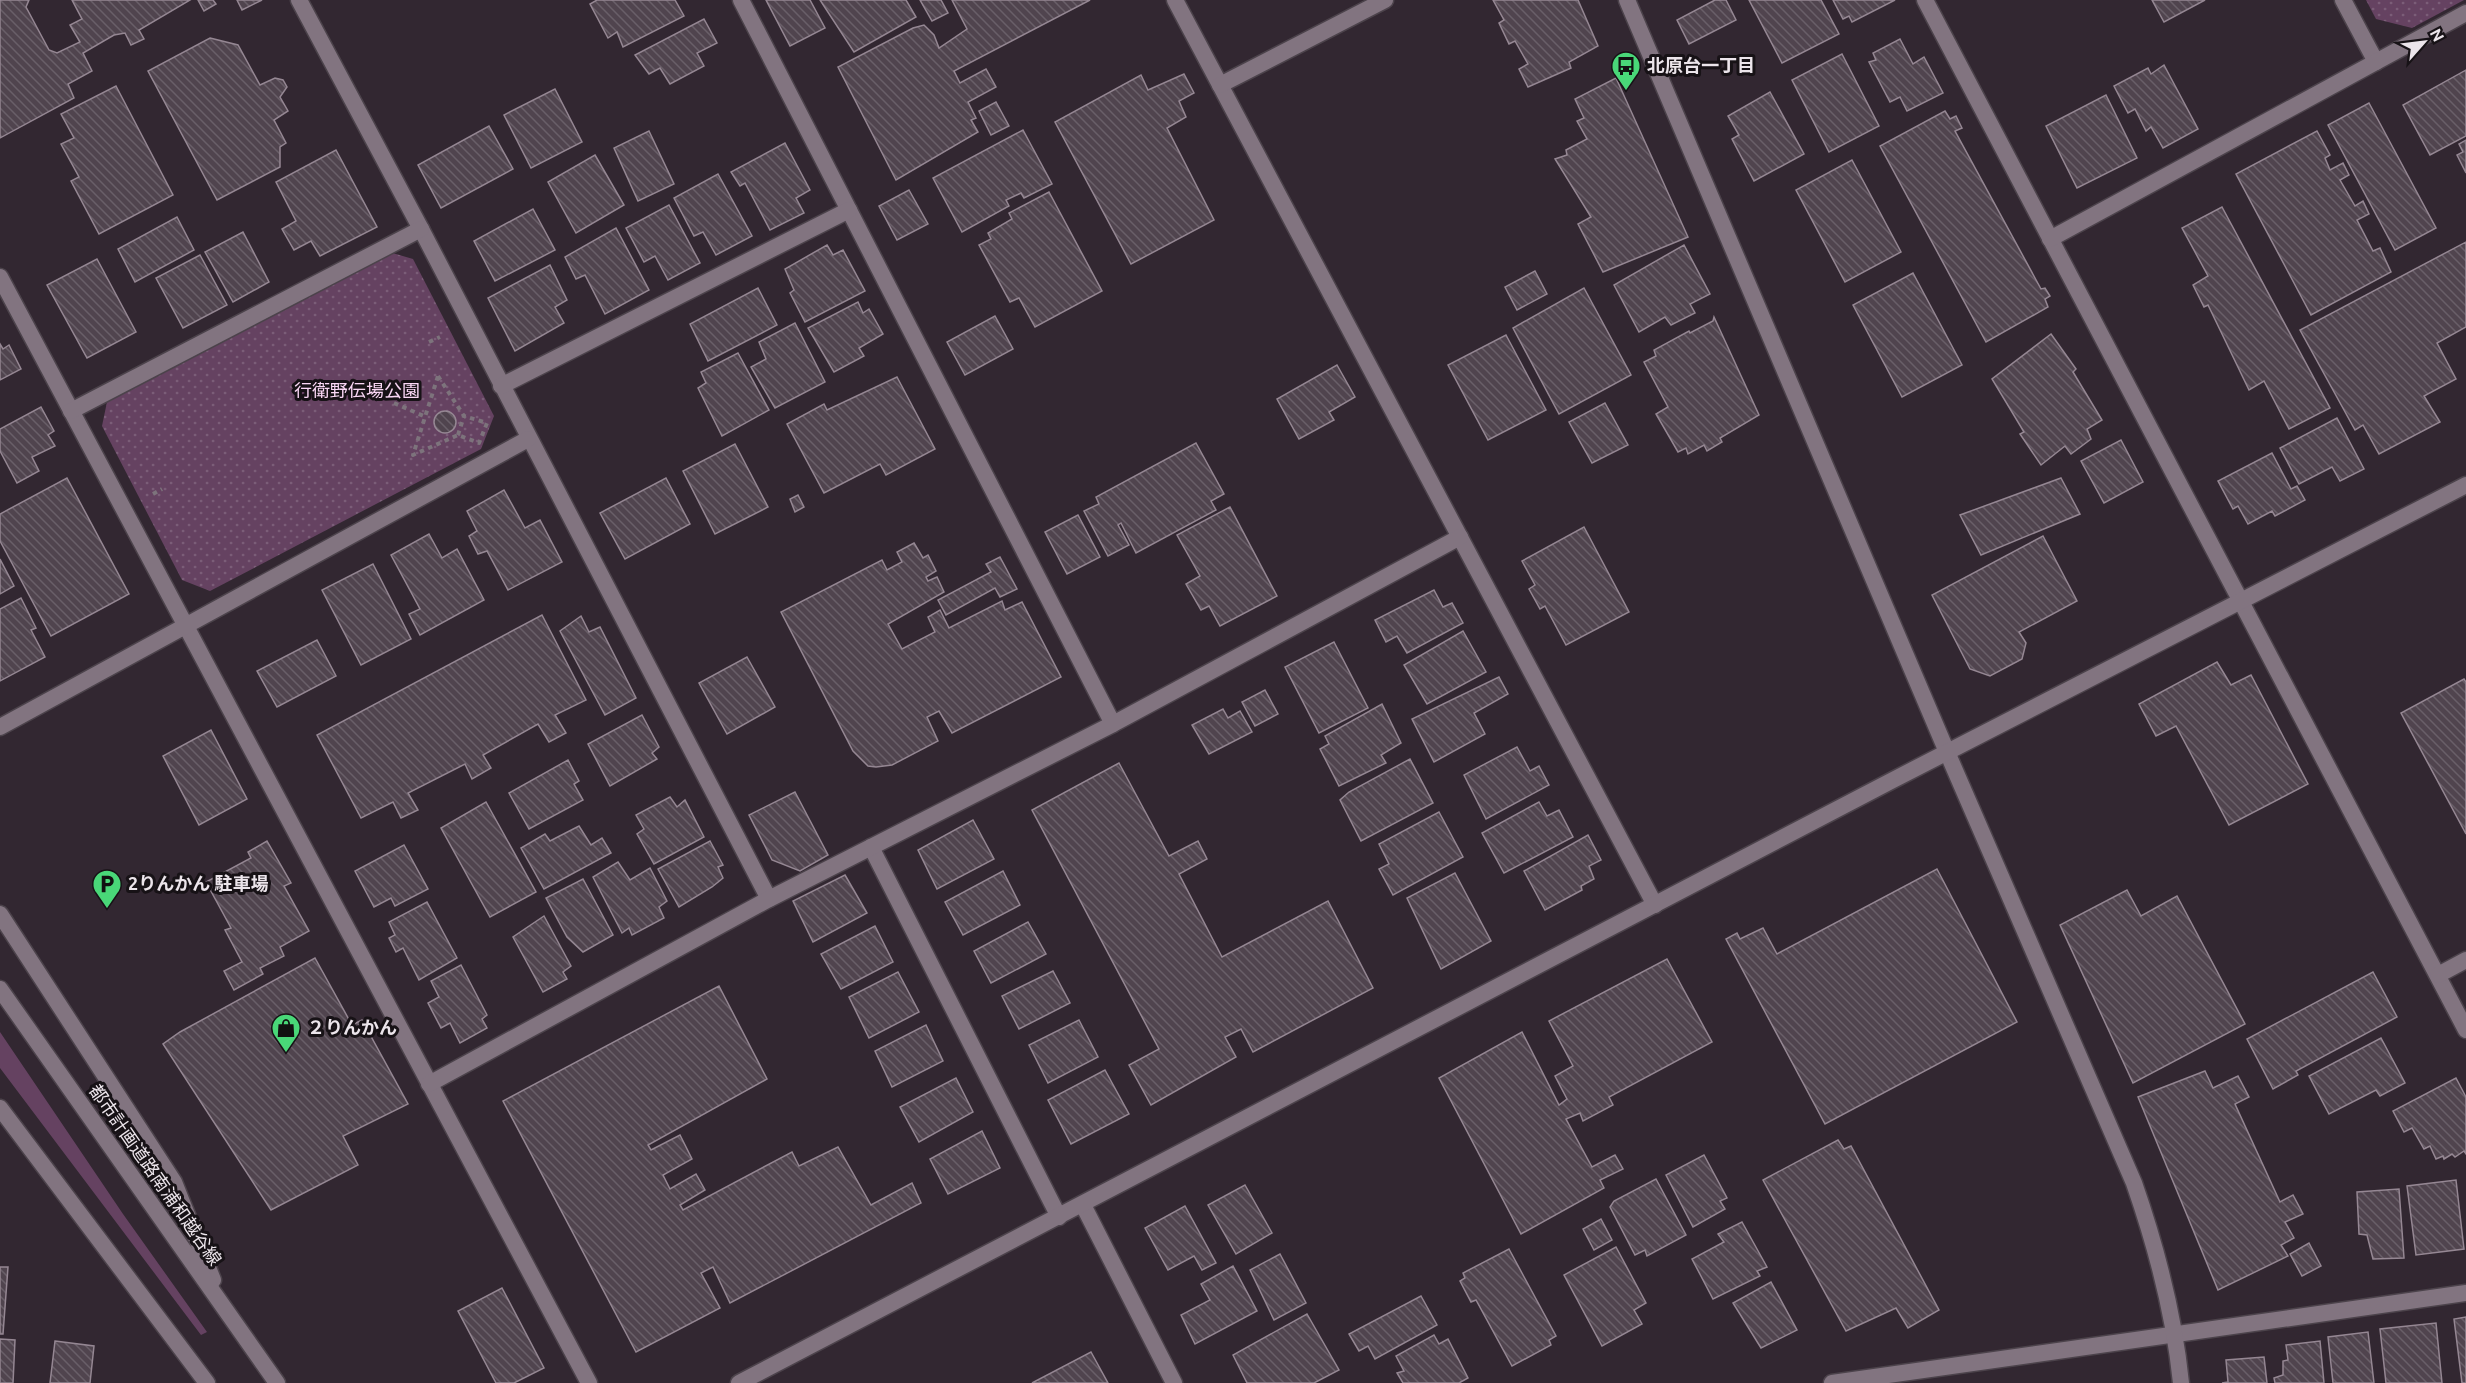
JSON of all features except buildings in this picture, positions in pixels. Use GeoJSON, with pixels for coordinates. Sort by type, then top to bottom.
{"type":"FeatureCollection","features":[{"type":"Feature","properties":{"kind":"street"},"geometry":{"type":"LineString","coordinates":[[299,0],[421,229],[528,439],[769,899]]}},
{"type":"Feature","properties":{"kind":"street"},"geometry":{"type":"LineString","coordinates":[[741,0],[1113,724]]}},
{"type":"Feature","properties":{"kind":"street"},"geometry":{"type":"LineString","coordinates":[[1175,0],[1655,904]]}},
{"type":"Feature","properties":{"kind":"street"},"geometry":{"type":"LineString","coordinates":[[1220,85],[1385,0]]}},
{"type":"Feature","properties":{"kind":"street"},"geometry":{"type":"LineString","coordinates":[[1627,0],[1947,752],[2134,1183],[2155,1244],[2176,1333],[2181,1383]]}},
{"type":"Feature","properties":{"kind":"street"},"geometry":{"type":"LineString","coordinates":[[1925,0],[2466,1030]]}},
{"type":"Feature","properties":{"kind":"street"},"geometry":{"type":"LineString","coordinates":[[2343,0],[2376,62]]}},
{"type":"Feature","properties":{"kind":"street"},"geometry":{"type":"LineString","coordinates":[[2050,239],[2466,13]]}},
{"type":"Feature","properties":{"kind":"street"},"geometry":{"type":"LineString","coordinates":[[501,386],[849,210]]}},
{"type":"Feature","properties":{"kind":"street"},"geometry":{"type":"LineString","coordinates":[[71,411],[421,229]]}},
{"type":"Feature","properties":{"kind":"street"},"geometry":{"type":"LineString","coordinates":[[0,277],[589,1383]]}},
{"type":"Feature","properties":{"kind":"street"},"geometry":{"type":"LineString","coordinates":[[0,727],[528,439]]}},
{"type":"Feature","properties":{"kind":"street"},"geometry":{"type":"LineString","coordinates":[[739,1383],[1947,752],[2466,485]]}},
{"type":"Feature","properties":{"kind":"street"},"geometry":{"type":"LineString","coordinates":[[429,1084],[769,899],[1113,724],[1460,537]]}},
{"type":"Feature","properties":{"kind":"street"},"geometry":{"type":"LineString","coordinates":[[871,847],[1059,1217]]}},
{"type":"Feature","properties":{"kind":"street"},"geometry":{"type":"LineString","coordinates":[[0,914],[174,1182],[224,1306]]}},
{"type":"Feature","properties":{"kind":"street"},"geometry":{"type":"LineString","coordinates":[[2438,975],[2466,960]]}},
{"type":"Feature","properties":{"kind":"street","name":"都市計画道路南浦和越谷線"},"geometry":{"type":"LineString","coordinates":[[0,989],[277,1383]]}},
{"type":"Feature","properties":{"kind":"street"},"geometry":{"type":"LineString","coordinates":[[0,1108],[207,1383]]}},
{"type":"Feature","properties":{"kind":"street"},"geometry":{"type":"LineString","coordinates":[[0,1123],[26,1144]]}},
{"type":"Feature","properties":{"kind":"street"},"geometry":{"type":"LineString","coordinates":[[1083,1205],[1174,1383]]}},
{"type":"Feature","properties":{"kind":"street"},"geometry":{"type":"LineString","coordinates":[[1832,1383],[2466,1293]]}},
{"type":"Feature","properties":{"kind":"path"},"geometry":{"type":"LineString","coordinates":[[438,376],[464,416],[487,423],[479,442],[458,435],[413,455],[438,376]]}},
{"type":"Feature","properties":{"kind":"path"},"geometry":{"type":"LineString","coordinates":[[394,403],[426,417]]}},
{"type":"Feature","properties":{"kind":"path"},"geometry":{"type":"LineString","coordinates":[[458,435],[464,416]]}},
{"type":"Feature","properties":{"kind":"green space"},"geometry":{"type":"Polygon","coordinates":[[[2366,0],[2464,0],[2412,28],[2376,19],[2366,0]]]}},
{"type":"Feature","properties":{"kind":"green space","name":"行衛野伝場公園"},"geometry":{"type":"Polygon","coordinates":[[[389,252],[413,259],[494,416],[481,449],[210,591],[182,580],[102,426],[107,402],[389,252]]]}},
{"type":"Feature","properties":{"kind":"green space"},"geometry":{"type":"Polygon","coordinates":[[[0,1032],[123,1214],[207,1332],[201,1335],[0,1068],[0,1032]]]}},
{"type":"Feature","properties":{"kind":"place","name":"北原台一丁目"},"geometry":{"type":"Point","coordinates":[1626,92]}},
{"type":"Feature","properties":{"kind":"place","name":"2りんかん 駐車場"},"geometry":{"type":"Point","coordinates":[107,910]}},
{"type":"Feature","properties":{"kind":"place","name":"２りんかん"},"geometry":{"type":"Point","coordinates":[286,1054]}}]}
